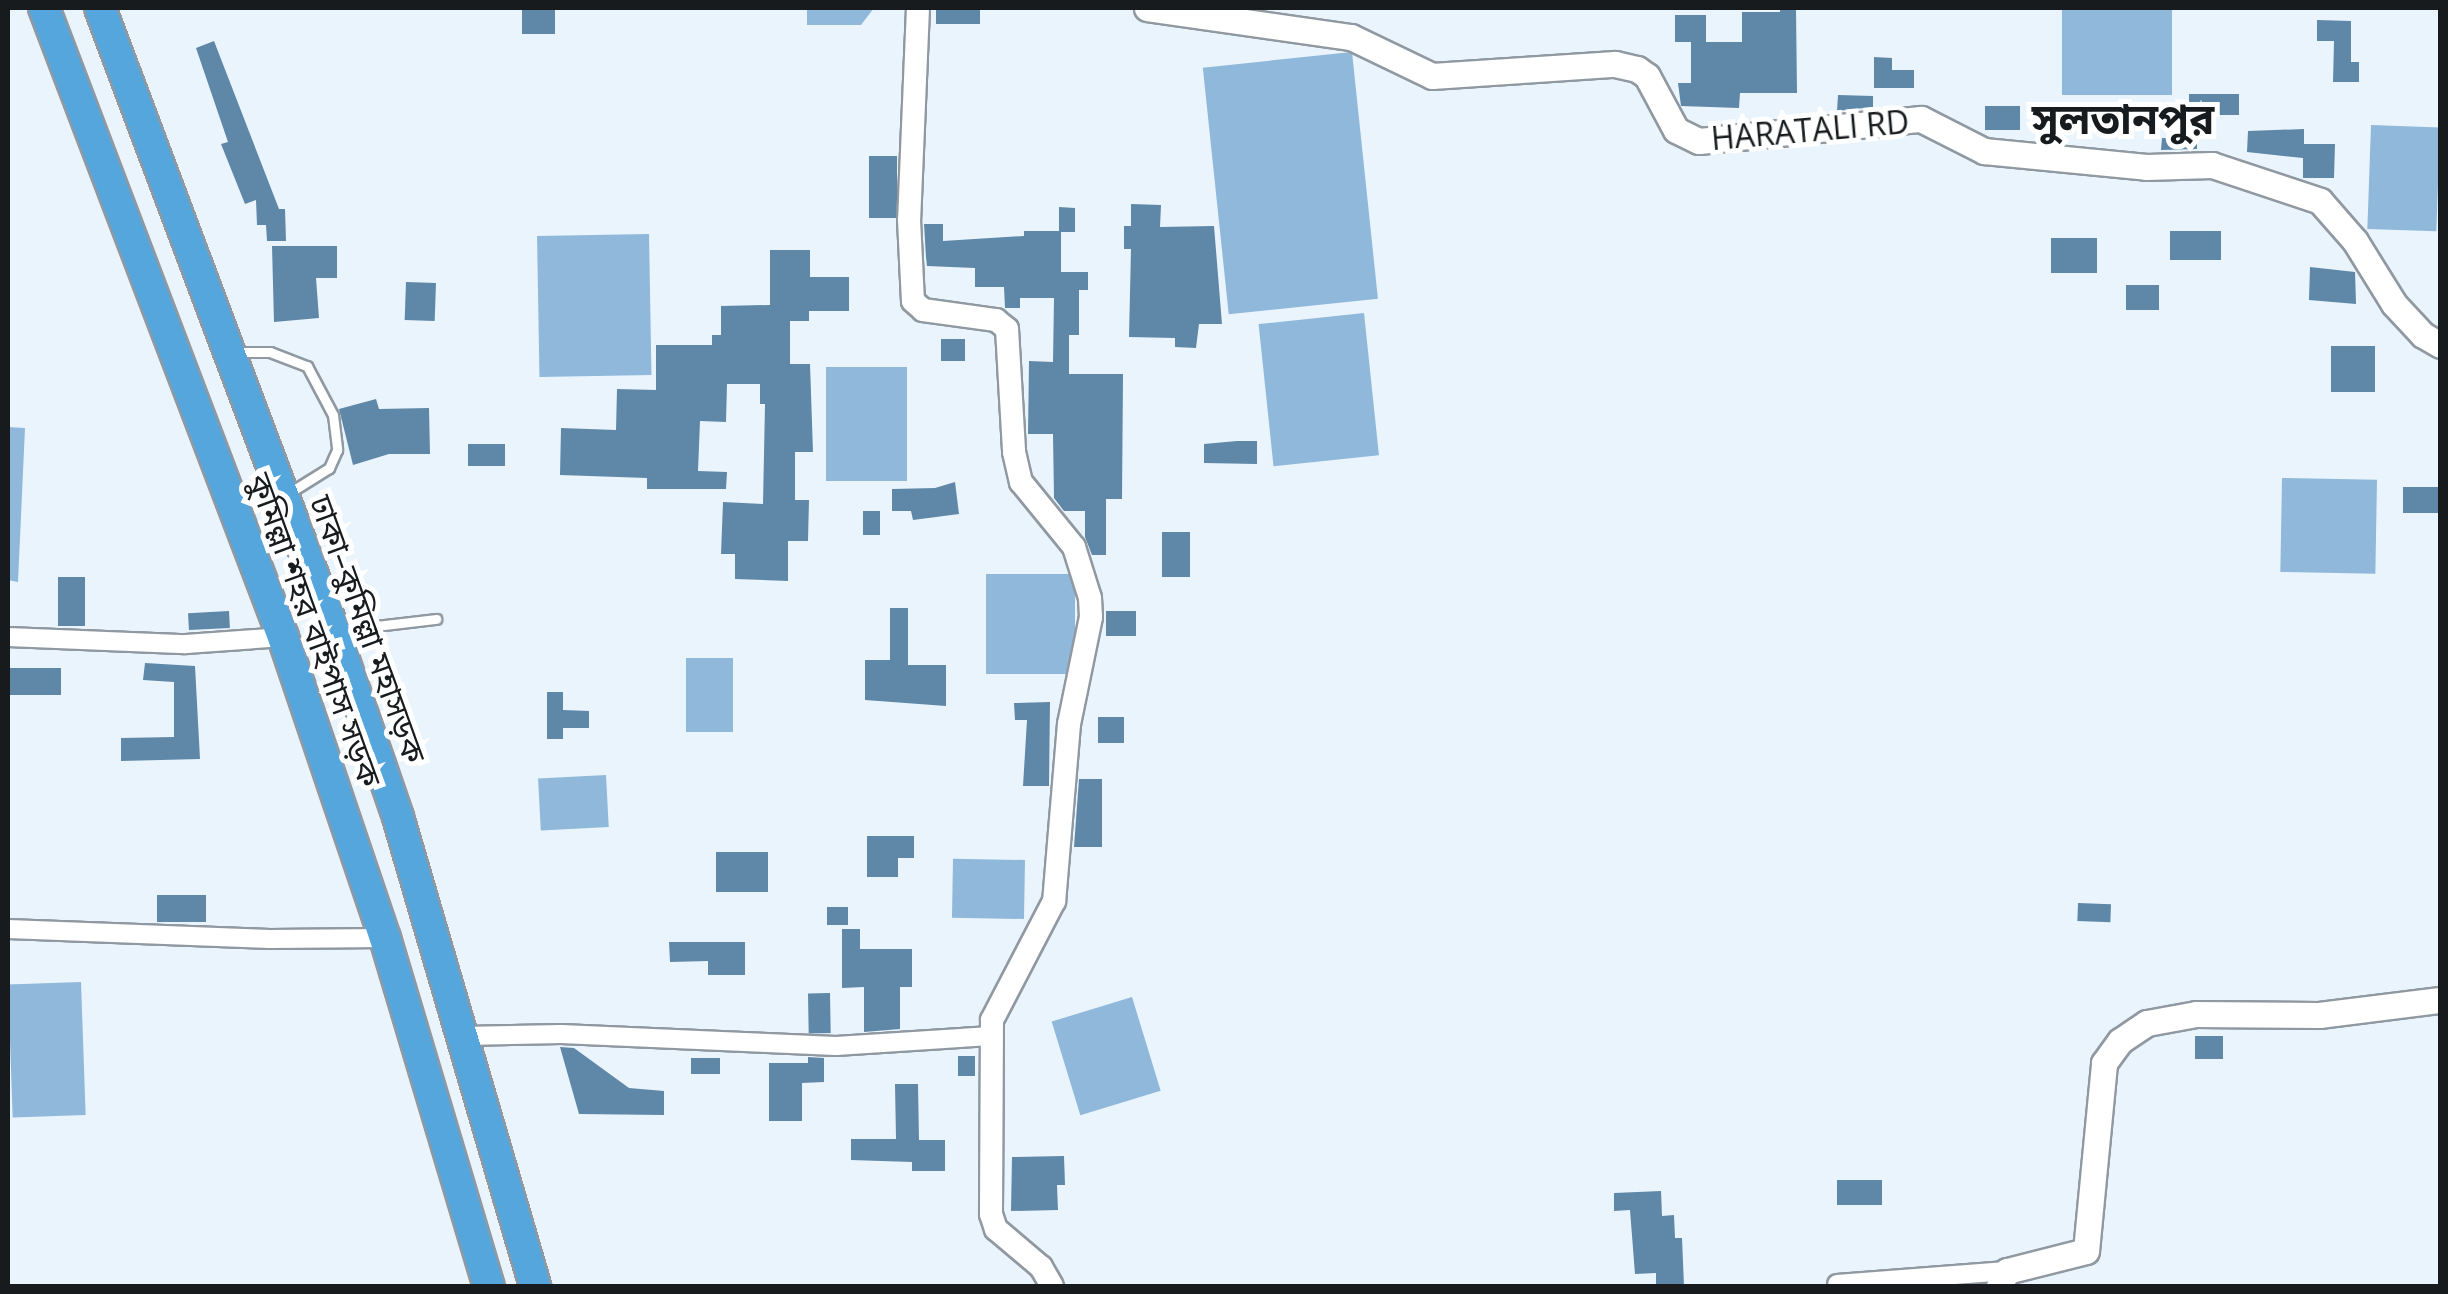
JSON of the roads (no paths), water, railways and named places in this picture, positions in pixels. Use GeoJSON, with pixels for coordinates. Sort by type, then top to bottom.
{"type":"FeatureCollection","features":[{"type":"Feature","properties":{"kind":"highway","name":"কুমিল্লা শহর বাইপাস সড়ক"},"geometry":{"type":"LineString","coordinates":[[44,8],[283,637],[385,938],[489,1286]]}},
{"type":"Feature","properties":{"kind":"highway","name":"ঢাকা–কুমিল্লা মহাসড়ক"},"geometry":{"type":"LineString","coordinates":[[100,8],[334,630],[398,817],[534,1286]]}},
{"type":"Feature","properties":{"kind":"main road","name":"HARATALI RD"},"geometry":{"type":"LineString","coordinates":[[1147,8],[1350,37],[1432,76],[1615,64],[1637,69],[1648,76],[1676,130],[1699,141],[1921,119],[1984,150],[2146,166],[2212,165],[2320,202],[2356,241],[2394,304],[2422,335],[2440,345]]}},
{"type":"Feature","properties":{"kind":"main road"},"geometry":{"type":"LineString","coordinates":[[2003,1279],[2086,1252],[2104,1063],[2120,1041],[2147,1023],[2196,1014],[2338,1014],[2440,1000]]}},
{"type":"Feature","properties":{"kind":"street"},"geometry":{"type":"LineString","coordinates":[[918,8],[909,220],[913,301],[923,310],[996,320],[1007,328],[1014,452],[1021,482],[1074,548],[1090,598],[1091,618],[1069,724],[1054,901],[995,1008],[992,1036],[991,1214],[996,1228],[1041,1267],[1052,1286]]}},
{"type":"Feature","properties":{"kind":"street"},"geometry":{"type":"LineString","coordinates":[[8,637],[186,644],[283,637]]}},
{"type":"Feature","properties":{"kind":"street"},"geometry":{"type":"LineString","coordinates":[[8,928],[270,940],[385,938]]}},
{"type":"Feature","properties":{"kind":"street"},"geometry":{"type":"LineString","coordinates":[[462,1036],[560,1034],[836,1046],[992,1036]]}},
{"type":"Feature","properties":{"kind":"street"},"geometry":{"type":"LineString","coordinates":[[1837,1284],[2003,1279]]}},
{"type":"Feature","properties":{"kind":"lane"},"geometry":{"type":"LineString","coordinates":[[230,352],[270,352],[306,366],[333,415],[337,450],[329,468],[282,497]]}},
{"type":"Feature","properties":{"kind":"lane"},"geometry":{"type":"LineString","coordinates":[[334,630],[436,620]]}},
{"type":"Feature","properties":{"kind":"water"},"geometry":{"type":"Polygon","coordinates":[[[807,8],[874,8],[861,25],[807,25],[807,8]]]}},
{"type":"Feature","properties":{"kind":"water"},"geometry":{"type":"Polygon","coordinates":[[[2062,8],[2172,8],[2172,95],[2062,95],[2062,8]]]}},
{"type":"Feature","properties":{"kind":"water"},"geometry":{"type":"Polygon","coordinates":[[[1352,52],[1378,299],[1229,314],[1203,68],[1352,52]]]}},
{"type":"Feature","properties":{"kind":"water"},"geometry":{"type":"Polygon","coordinates":[[[2371,125],[2440,127],[2436,231],[2367,229],[2371,125]]]}},
{"type":"Feature","properties":{"kind":"water"},"geometry":{"type":"Polygon","coordinates":[[[649,234],[651,375],[539,377],[537,236],[649,234]]]}},
{"type":"Feature","properties":{"kind":"water"},"geometry":{"type":"Polygon","coordinates":[[[1364,313],[1379,455],[1274,466],[1259,324],[1364,313]]]}},
{"type":"Feature","properties":{"kind":"water"},"geometry":{"type":"Polygon","coordinates":[[[826,367],[907,367],[907,481],[826,481],[826,367]]]}},
{"type":"Feature","properties":{"kind":"water"},"geometry":{"type":"Polygon","coordinates":[[[8,427],[25,428],[18,582],[8,580],[8,427]]]}},
{"type":"Feature","properties":{"kind":"water"},"geometry":{"type":"Polygon","coordinates":[[[2282,478],[2377,480],[2375,574],[2280,572],[2282,478]]]}},
{"type":"Feature","properties":{"kind":"water"},"geometry":{"type":"Polygon","coordinates":[[[986,574],[1075,574],[1075,674],[986,674],[986,574]]]}},
{"type":"Feature","properties":{"kind":"water"},"geometry":{"type":"Polygon","coordinates":[[[686,658],[733,658],[733,732],[686,732],[686,658]]]}},
{"type":"Feature","properties":{"kind":"water"},"geometry":{"type":"Polygon","coordinates":[[[606,775],[609,827],[541,830],[538,779],[606,775]]]}},
{"type":"Feature","properties":{"kind":"water"},"geometry":{"type":"Polygon","coordinates":[[[953,859],[1025,860],[1024,919],[952,918],[953,859]]]}},
{"type":"Feature","properties":{"kind":"water"},"geometry":{"type":"Polygon","coordinates":[[[81,982],[86,1115],[13,1117],[8,985],[81,982]]]}},
{"type":"Feature","properties":{"kind":"water"},"geometry":{"type":"Polygon","coordinates":[[[1132,997],[1161,1091],[1080,1115],[1052,1022],[1132,997]]]}},
{"type":"Feature","properties":{"kind":"district","name":"সুলতানপুর"},"geometry":{"type":"Point","coordinates":[2123,118]}}]}
